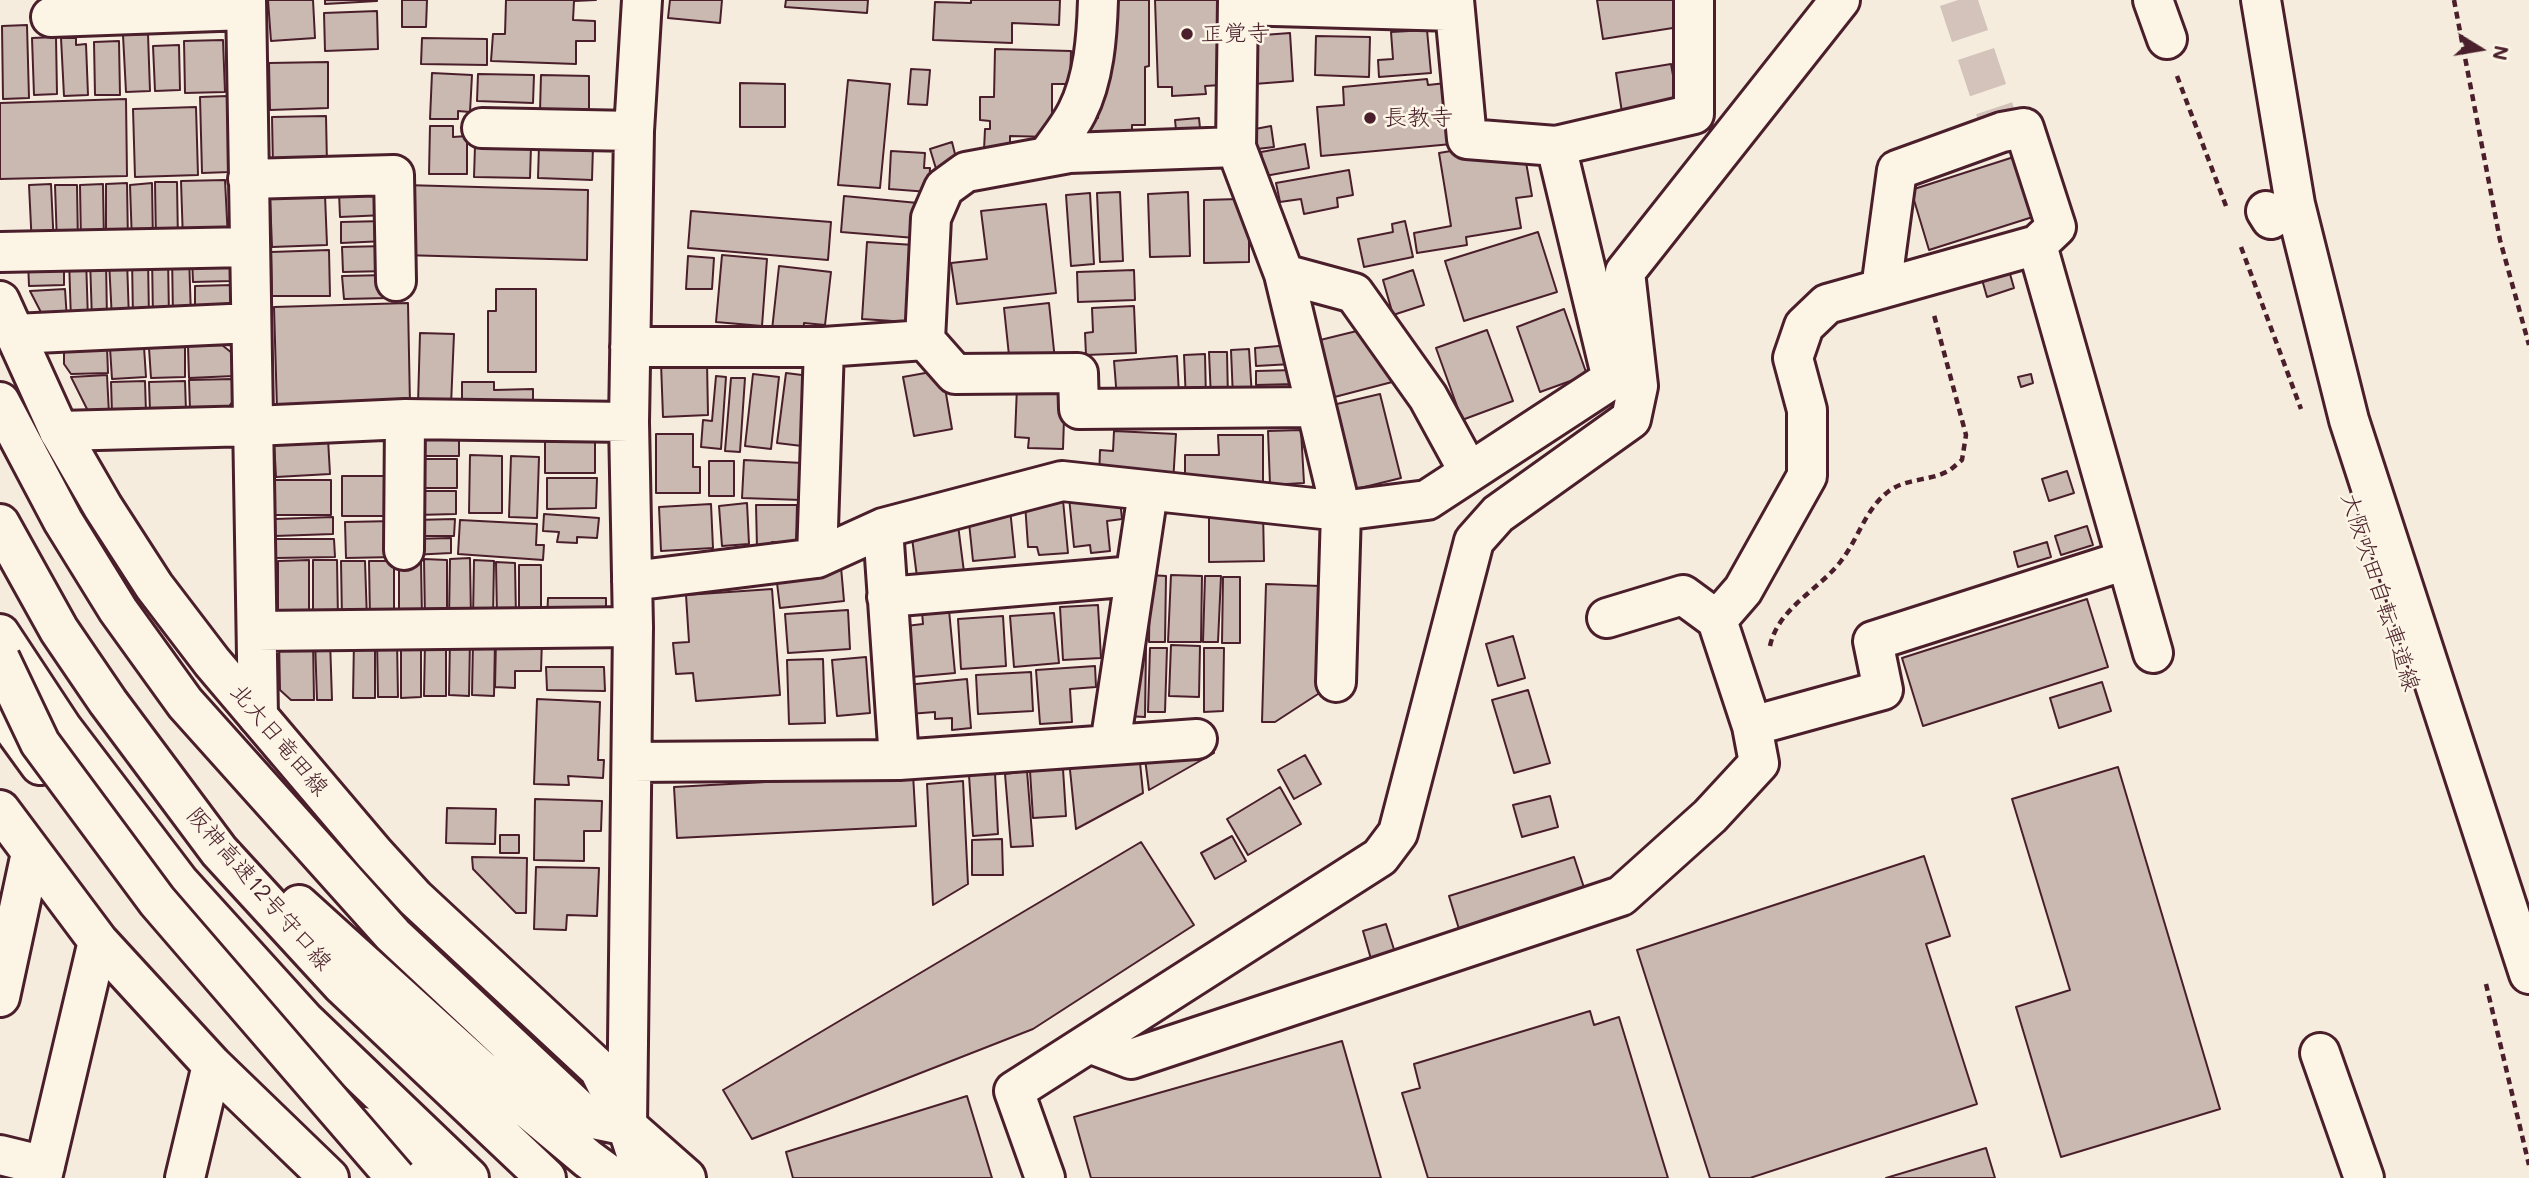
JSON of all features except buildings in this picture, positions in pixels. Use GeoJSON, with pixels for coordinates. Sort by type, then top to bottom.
{"type":"FeatureCollection","features":[{"type":"Feature","properties":{"kind":"main road"},"geometry":{"type":"LineString","coordinates":[[627,1126],[633,627],[629,422],[636,65],[642,0]]}},
{"type":"Feature","properties":{"kind":"main road"},"geometry":{"type":"LineString","coordinates":[[1047,157],[1078,111],[1097,33],[1098,0]]}},
{"type":"Feature","properties":{"kind":"main road"},"geometry":{"type":"LineString","coordinates":[[1336,682],[1341,511],[1284,274],[1236,147],[1238,2],[1454,6],[1467,139],[1556,146],[1694,114],[1694,0]]}},
{"type":"Feature","properties":{"kind":"main road"},"geometry":{"type":"LineString","coordinates":[[1045,1178],[1014,1091],[1380,857],[1398,833],[1474,541],[1498,514],[1631,419],[1638,386],[1625,272],[1840,0]]}},
{"type":"Feature","properties":{"kind":"main road"},"geometry":{"type":"LineString","coordinates":[[2153,0],[2167,39]]}},
{"type":"Feature","properties":{"kind":"main road"},"geometry":{"type":"LineString","coordinates":[[2261,0],[2264,210],[2349,420],[2529,974]]}},
{"type":"Feature","properties":{"kind":"main road"},"geometry":{"type":"LineString","coordinates":[[51,17],[246,5],[258,716]]}},
{"type":"Feature","properties":{"kind":"main road"},"geometry":{"type":"LineString","coordinates":[[482,128],[634,131]]}},
{"type":"Feature","properties":{"kind":"main road"},"geometry":{"type":"LineString","coordinates":[[1717,620],[1743,590],[1807,476],[1807,410],[1793,358],[1804,326],[1827,304],[1923,278],[2037,245],[2056,227],[2024,128],[2002,132],[1897,170],[1881,289]]}},
{"type":"Feature","properties":{"kind":"main road"},"geometry":{"type":"LineString","coordinates":[[632,581],[817,558],[883,528],[1062,481],[1341,511],[1427,500],[1612,379],[1556,146]]}},
{"type":"Feature","properties":{"kind":"main road"},"geometry":{"type":"LineString","coordinates":[[1236,147],[1069,153],[966,172],[944,188],[930,218],[925,340],[955,374],[1078,373],[1079,408],[1316,407]]}},
{"type":"Feature","properties":{"kind":"main road"},"geometry":{"type":"LineString","coordinates":[[248,179],[394,175],[397,281]]}},
{"type":"Feature","properties":{"kind":"main road"},"geometry":{"type":"LineString","coordinates":[[2037,245],[2153,653]]}},
{"type":"Feature","properties":{"kind":"main road"},"geometry":{"type":"LineString","coordinates":[[0,252],[249,247]]}},
{"type":"Feature","properties":{"kind":"main road"},"geometry":{"type":"LineString","coordinates":[[1284,274],[1354,293],[1428,397],[1469,472]]}},
{"type":"Feature","properties":{"kind":"main road"},"geometry":{"type":"LineString","coordinates":[[7,317],[251,323]]}},
{"type":"Feature","properties":{"kind":"main road","name":"北大日竜田線"},"geometry":{"type":"LineString","coordinates":[[7,317],[59,431],[103,508],[154,586],[258,716],[415,898],[599,1069],[627,1126],[643,1178]]}},
{"type":"Feature","properties":{"kind":"main road"},"geometry":{"type":"LineString","coordinates":[[630,348],[824,347],[925,340]]}},
{"type":"Feature","properties":{"kind":"main road"},"geometry":{"type":"LineString","coordinates":[[817,558],[824,347]]}},
{"type":"Feature","properties":{"kind":"main road"},"geometry":{"type":"LineString","coordinates":[[0,402],[64,521],[118,610],[186,703],[393,935],[588,1118],[627,1126],[686,1178]]}},
{"type":"Feature","properties":{"kind":"main road"},"geometry":{"type":"LineString","coordinates":[[59,431],[405,419],[629,422]]}},
{"type":"Feature","properties":{"kind":"main road"},"geometry":{"type":"LineString","coordinates":[[404,550],[405,419]]}},
{"type":"Feature","properties":{"kind":"main road"},"geometry":{"type":"LineString","coordinates":[[1110,745],[1148,492]]}},
{"type":"Feature","properties":{"kind":"main road","name":"阪神高速12号守口線"},"geometry":{"type":"LineString","coordinates":[[0,524],[59,630],[108,702],[219,851],[342,985],[546,1178]]}},
{"type":"Feature","properties":{"kind":"main road"},"geometry":{"type":"LineString","coordinates":[[883,528],[899,760]]}},
{"type":"Feature","properties":{"kind":"main road"},"geometry":{"type":"LineString","coordinates":[[1752,726],[1883,690],[1873,641],[2126,560]]}},
{"type":"Feature","properties":{"kind":"main road"},"geometry":{"type":"LineString","coordinates":[[887,597],[1135,576]]}},
{"type":"Feature","properties":{"kind":"main road"},"geometry":{"type":"LineString","coordinates":[[1089,1043],[1131,1059],[1621,896],[1710,816],[1759,763],[1752,726],[1717,620],[1683,595],[1607,618]]}},
{"type":"Feature","properties":{"kind":"main road"},"geometry":{"type":"LineString","coordinates":[[257,631],[633,627]]}},
{"type":"Feature","properties":{"kind":"main road"},"geometry":{"type":"LineString","coordinates":[[0,634],[62,728],[179,882],[306,1021],[469,1178]]}},
{"type":"Feature","properties":{"kind":"main road"},"geometry":{"type":"LineString","coordinates":[[0,659],[40,743],[158,901],[396,1178]]}},
{"type":"Feature","properties":{"kind":"main road"},"geometry":{"type":"LineString","coordinates":[[0,679],[35,735],[151,889],[448,1178]]}},
{"type":"Feature","properties":{"kind":"main road"},"geometry":{"type":"LineString","coordinates":[[0,710],[59,792],[181,939],[329,1098],[428,1178]]}},
{"type":"Feature","properties":{"kind":"main road"},"geometry":{"type":"LineString","coordinates":[[632,762],[899,760],[1197,739]]}},
{"type":"Feature","properties":{"kind":"main road"},"geometry":{"type":"LineString","coordinates":[[174,790],[479,1068],[614,1178]]}},
{"type":"Feature","properties":{"kind":"main road"},"geometry":{"type":"LineString","coordinates":[[0,810],[98,941],[212,1065],[329,1178]]}},
{"type":"Feature","properties":{"kind":"main road"},"geometry":{"type":"LineString","coordinates":[[0,997],[31,853]]}},
{"type":"Feature","properties":{"kind":"main road"},"geometry":{"type":"LineString","coordinates":[[0,1155],[43,1172],[98,941]]}},
{"type":"Feature","properties":{"kind":"main road"},"geometry":{"type":"LineString","coordinates":[[2320,1052],[2364,1178]]}},
{"type":"Feature","properties":{"kind":"main road"},"geometry":{"type":"LineString","coordinates":[[185,1178],[212,1065]]}},
{"type":"Feature","properties":{"kind":"main road","name":"北大日竜田線"},"geometry":{"type":"LineString","coordinates":[[627,1126],[630,1178]]}},
{"type":"Feature","properties":{"kind":"path"},"geometry":{"type":"LineString","coordinates":[[2454,0],[2500,240],[2529,345]]}},
{"type":"Feature","properties":{"kind":"path"},"geometry":{"type":"LineString","coordinates":[[2167,39],[2177,75],[2264,210]]}},
{"type":"Feature","properties":{"kind":"path"},"geometry":{"type":"LineString","coordinates":[[2239,242],[2305,420]]}},
{"type":"Feature","properties":{"kind":"path"},"geometry":{"type":"LineString","coordinates":[[1769,648],[1772,636],[1798,601],[1817,587],[1840,562],[1858,537],[1877,500],[1892,488],[1948,471],[1962,460],[1966,435],[1923,278]]}},
{"type":"Feature","properties":{"kind":"path"},"geometry":{"type":"LineString","coordinates":[[2485,978],[2529,1165]]}},
{"type":"Feature","properties":{"kind":"tunnel"},"geometry":{"type":"LineString","coordinates":[[1958,0],[2002,132]]}},
{"type":"Feature","properties":{"kind":"place","name":"正覚寺"},"geometry":{"type":"Point","coordinates":[1187,34]}},
{"type":"Feature","properties":{"kind":"place","name":"長教寺"},"geometry":{"type":"Point","coordinates":[1370,118]}}]}
